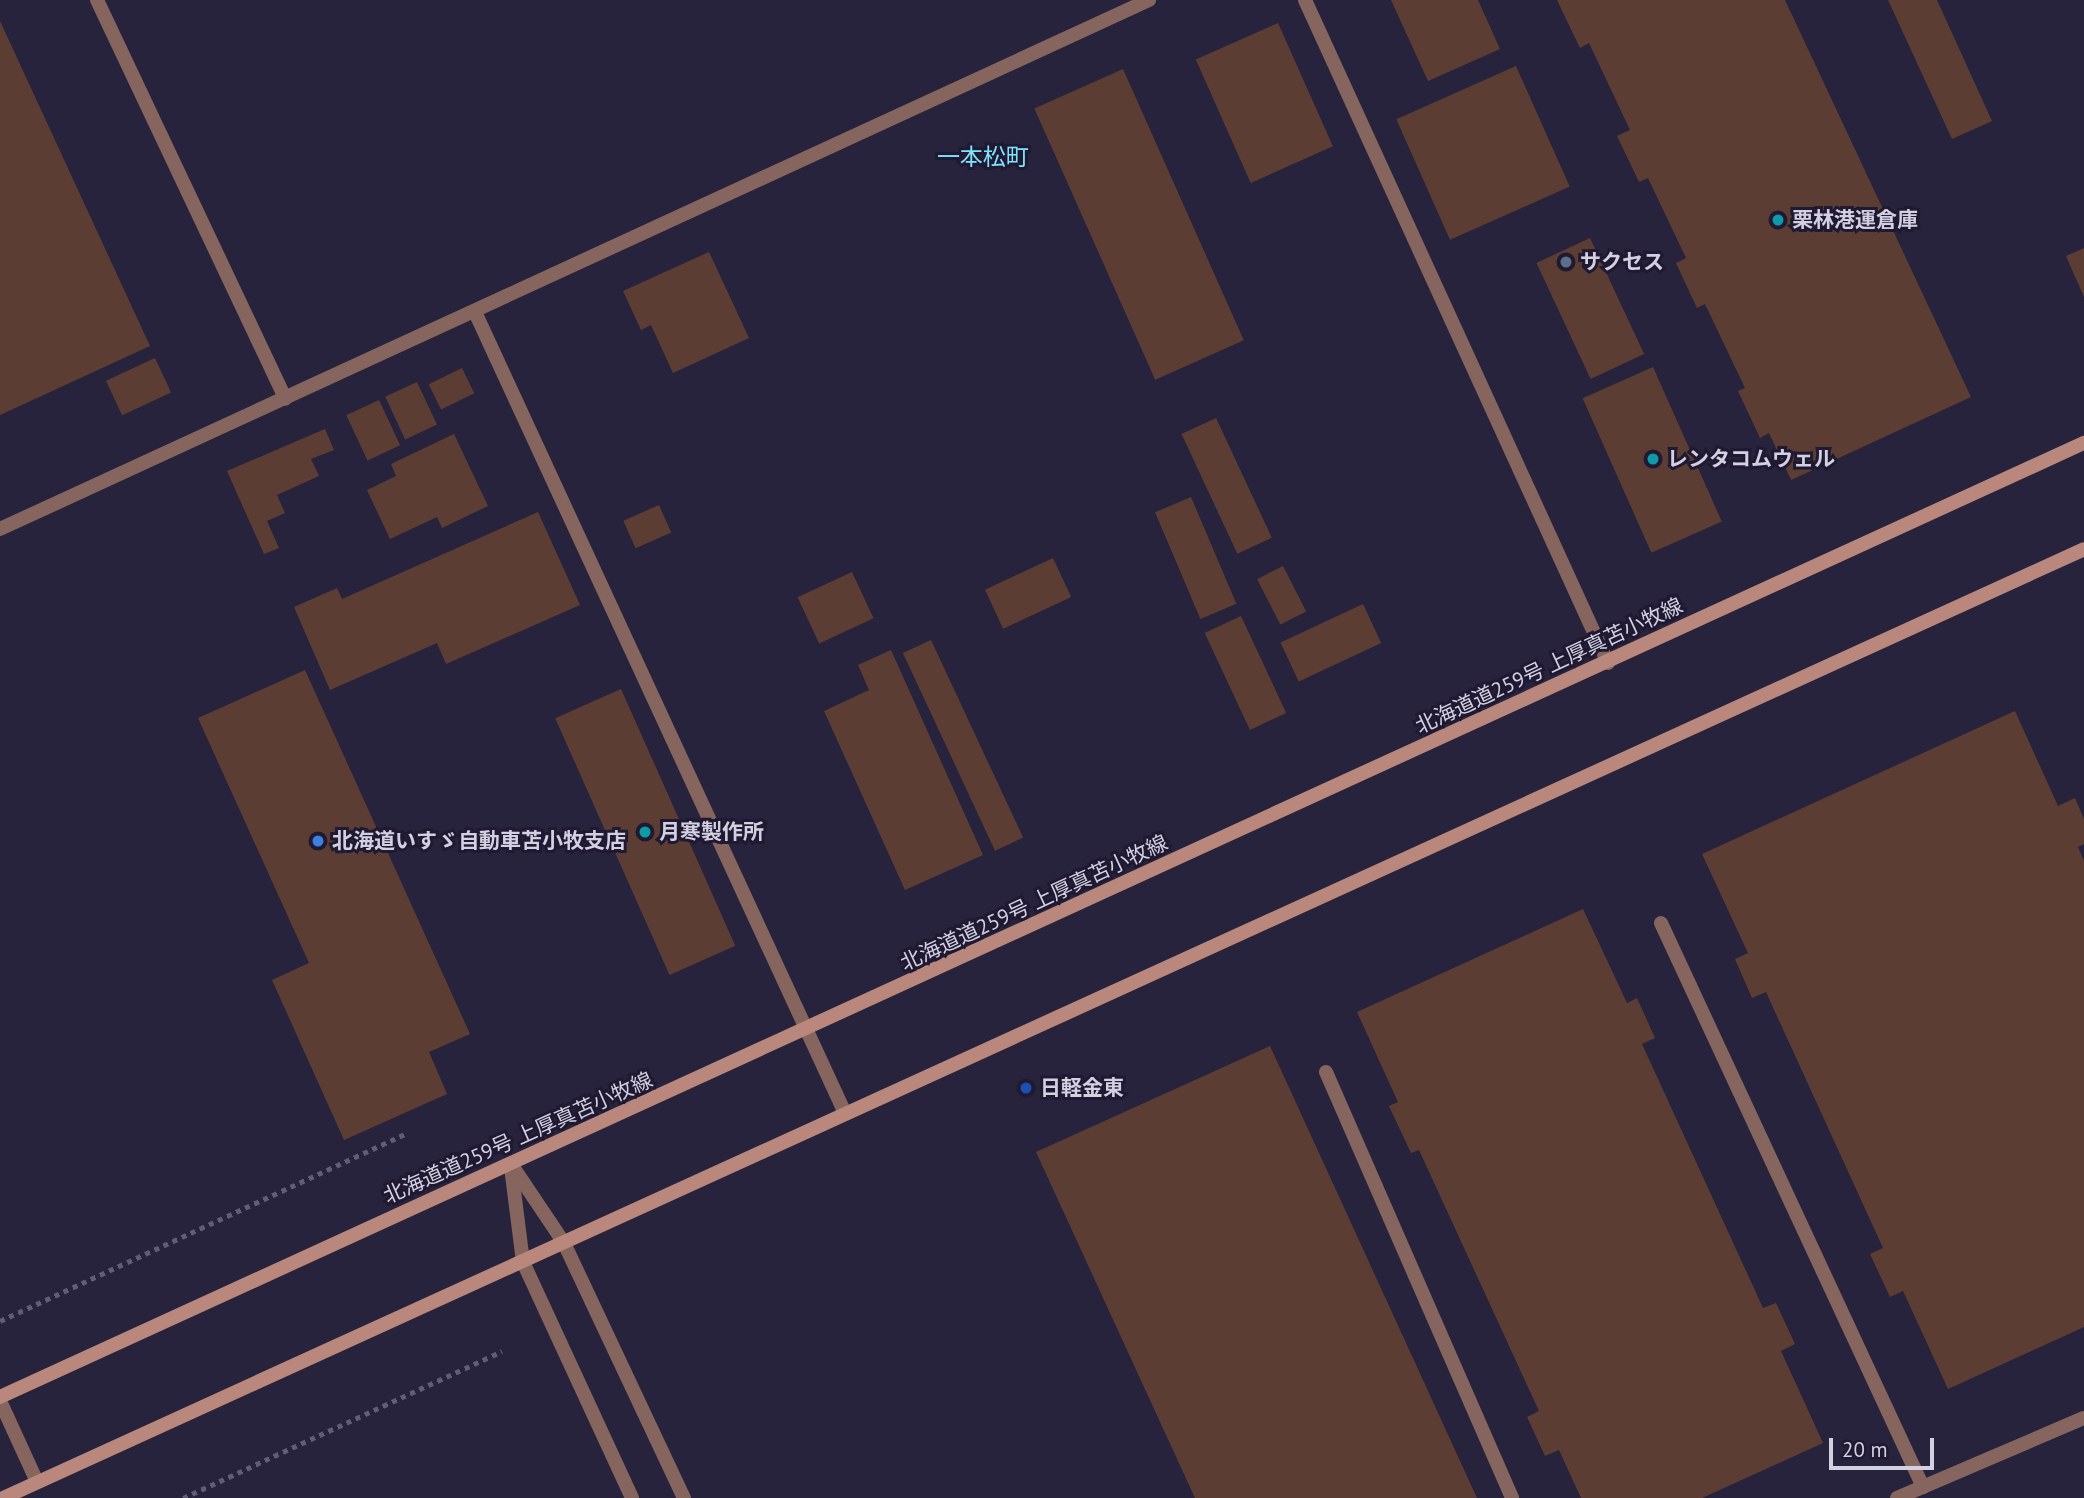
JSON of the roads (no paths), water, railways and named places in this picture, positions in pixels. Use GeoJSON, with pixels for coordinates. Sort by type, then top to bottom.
{"type":"FeatureCollection","features":[{"type":"Feature","properties":{"kind":"main road","name":"北海道道259号 上厚真苫小牧線"},"geometry":{"type":"LineString","coordinates":[[0,1399],[2084,443]]}},
{"type":"Feature","properties":{"kind":"main road"},"geometry":{"type":"LineString","coordinates":[[3,1498],[2084,549]]}},
{"type":"Feature","properties":{"kind":"street"},"geometry":{"type":"LineString","coordinates":[[97,0],[286,399]]}},
{"type":"Feature","properties":{"kind":"street"},"geometry":{"type":"LineString","coordinates":[[0,529],[1149,0]]}},
{"type":"Feature","properties":{"kind":"street"},"geometry":{"type":"LineString","coordinates":[[1305,0],[1608,663]]}},
{"type":"Feature","properties":{"kind":"street"},"geometry":{"type":"LineString","coordinates":[[475,312],[845,1114]]}},
{"type":"Feature","properties":{"kind":"street"},"geometry":{"type":"LineString","coordinates":[[1661,923],[1923,1487]]}},
{"type":"Feature","properties":{"kind":"street"},"geometry":{"type":"LineString","coordinates":[[1326,1072],[1512,1498]]}},
{"type":"Feature","properties":{"kind":"street"},"geometry":{"type":"LineString","coordinates":[[511,1164],[564,1243],[684,1498]]}},
{"type":"Feature","properties":{"kind":"street"},"geometry":{"type":"LineString","coordinates":[[511,1164],[523,1262],[632,1498]]}},
{"type":"Feature","properties":{"kind":"street"},"geometry":{"type":"LineString","coordinates":[[0,1399],[37,1482]]}},
{"type":"Feature","properties":{"kind":"street"},"geometry":{"type":"LineString","coordinates":[[1898,1498],[2084,1418]]}},
{"type":"Feature","properties":{"kind":"place","name":"栗林港運倉庫"},"geometry":{"type":"Point","coordinates":[1778,220]}},
{"type":"Feature","properties":{"kind":"place","name":"サクセス"},"geometry":{"type":"Point","coordinates":[1566,262]}},
{"type":"Feature","properties":{"kind":"place","name":"レンタコムウェル"},"geometry":{"type":"Point","coordinates":[1653,459]}},
{"type":"Feature","properties":{"kind":"place","name":"月寒製作所"},"geometry":{"type":"Point","coordinates":[645,832]}},
{"type":"Feature","properties":{"kind":"place","name":"北海道いすゞ自動車苫小牧支店"},"geometry":{"type":"Point","coordinates":[318,841]}},
{"type":"Feature","properties":{"kind":"place","name":"日軽金東"},"geometry":{"type":"Point","coordinates":[1026,1088]}},
{"type":"Feature","properties":{"kind":"district","name":"一本松町"},"geometry":{"type":"Point","coordinates":[983,157]}}]}
